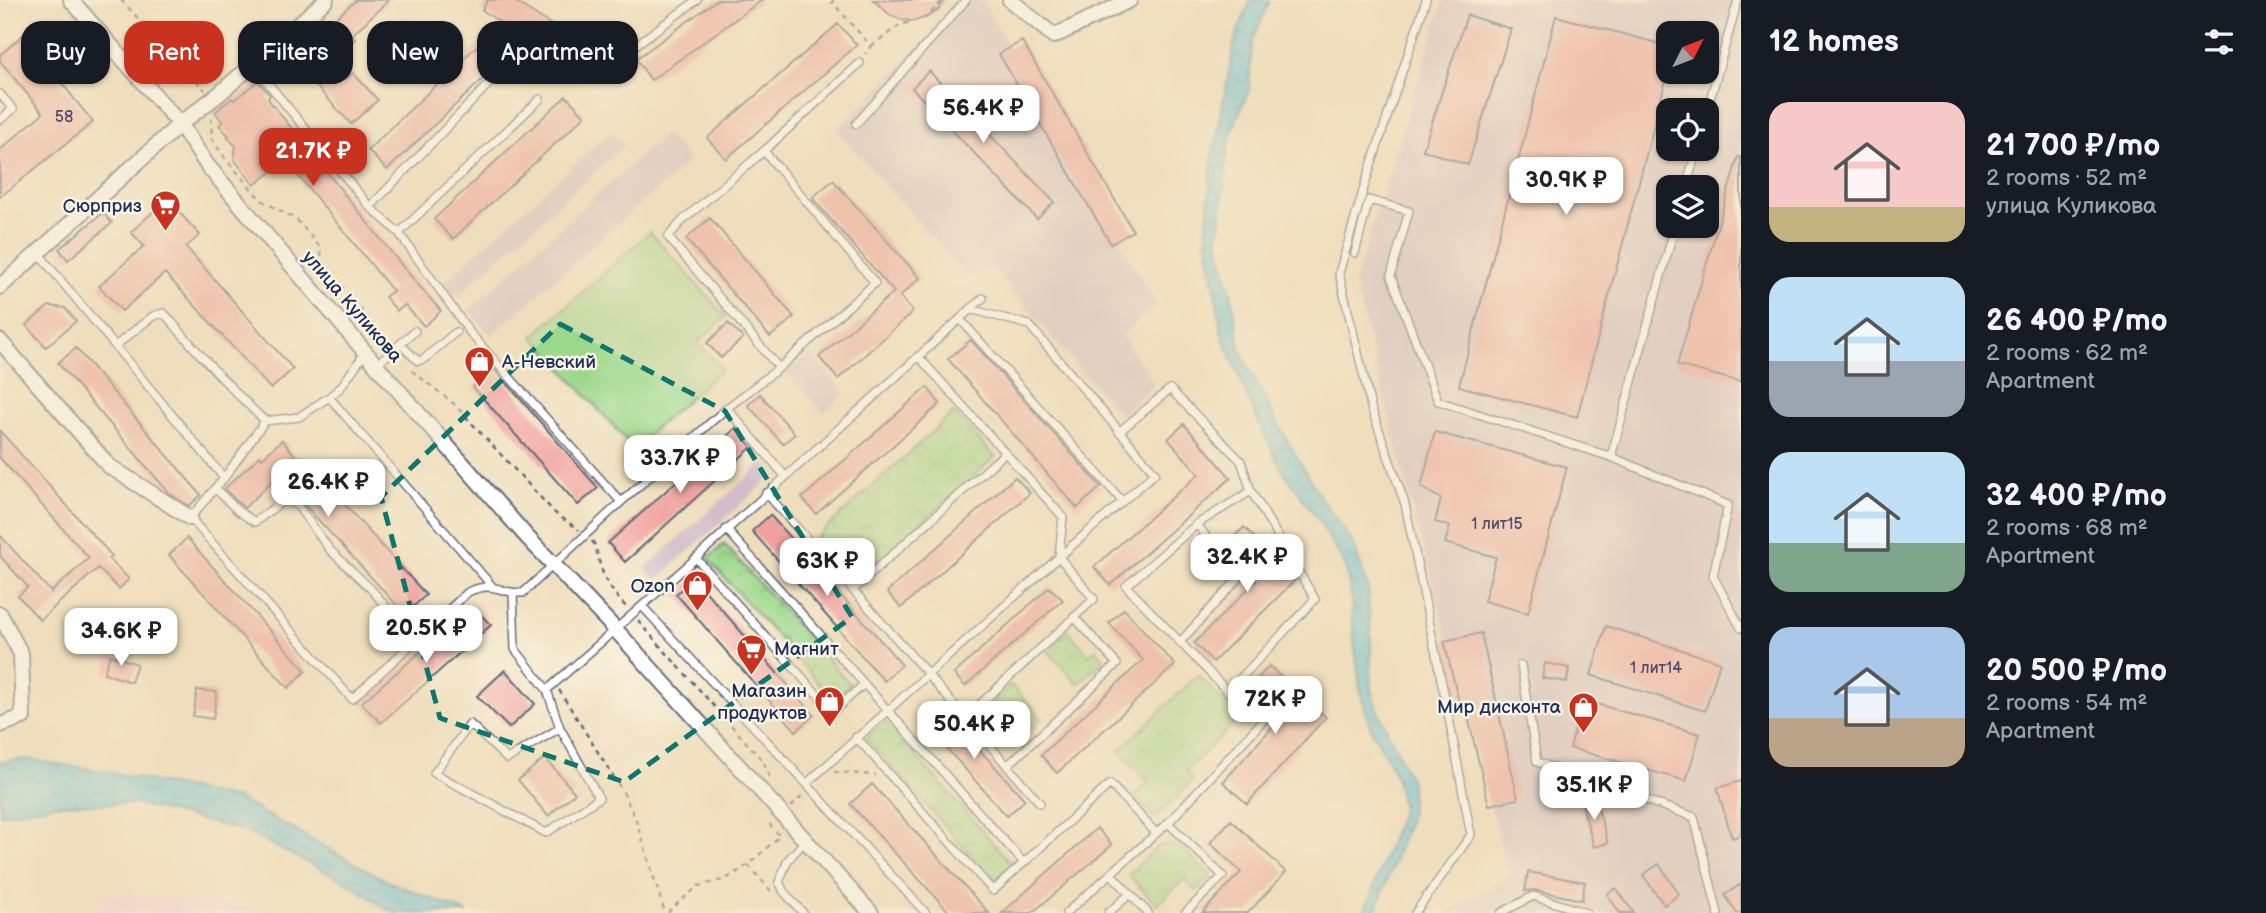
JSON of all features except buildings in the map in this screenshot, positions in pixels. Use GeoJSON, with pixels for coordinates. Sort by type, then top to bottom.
{"type":"FeatureCollection","features":[{"type":"Feature","properties":{"kind":"street","name":"улица Куликова"},"geometry":{"type":"LineString","coordinates":[[71,0],[180,124],[207,164],[376,365],[527,537],[615,629],[872,913]]}},
{"type":"Feature","properties":{"kind":"street"},"geometry":{"type":"LineString","coordinates":[[302,21],[326,0]]}},
{"type":"Feature","properties":{"kind":"street"},"geometry":{"type":"LineString","coordinates":[[1010,0],[1054,36],[1130,0]]}},
{"type":"Feature","properties":{"kind":"street"},"geometry":{"type":"LineString","coordinates":[[3,279],[38,254],[180,124],[238,78]]}},
{"type":"Feature","properties":{"kind":"street"},"geometry":{"type":"LineString","coordinates":[[0,341],[109,466],[190,518]]}},
{"type":"Feature","properties":{"kind":"street"},"geometry":{"type":"LineString","coordinates":[[0,614],[21,654],[23,718],[0,725]]}},
{"type":"Feature","properties":{"kind":"lane"},"geometry":{"type":"LineString","coordinates":[[638,43],[697,0]]}},
{"type":"Feature","properties":{"kind":"lane"},"geometry":{"type":"LineString","coordinates":[[856,124],[966,0]]}},
{"type":"Feature","properties":{"kind":"lane"},"geometry":{"type":"LineString","coordinates":[[1415,913],[1471,835],[1405,504],[1371,407],[1339,273],[1366,181],[1426,0]]}},
{"type":"Feature","properties":{"kind":"lane"},"geometry":{"type":"LineString","coordinates":[[1710,98],[1738,0]]}},
{"type":"Feature","properties":{"kind":"lane"},"geometry":{"type":"LineString","coordinates":[[779,368],[668,237],[683,220],[764,151],[860,63]]}},
{"type":"Feature","properties":{"kind":"lane"},"geometry":{"type":"LineString","coordinates":[[269,84],[370,207],[399,233],[471,334],[621,502]]}},
{"type":"Feature","properties":{"kind":"lane"},"geometry":{"type":"LineString","coordinates":[[370,207],[489,84]]}},
{"type":"Feature","properties":{"kind":"lane"},"geometry":{"type":"LineString","coordinates":[[0,94],[13,109],[0,120]]}},
{"type":"Feature","properties":{"kind":"lane"},"geometry":{"type":"LineString","coordinates":[[399,233],[540,99]]}},
{"type":"Feature","properties":{"kind":"lane"},"geometry":{"type":"LineString","coordinates":[[365,352],[340,388],[329,397],[299,417],[265,421],[224,478],[190,518],[352,699],[468,592],[492,586],[513,593],[523,593],[727,408],[779,368],[875,283],[764,151]]}},
{"type":"Feature","properties":{"kind":"lane"},"geometry":{"type":"LineString","coordinates":[[1355,253],[1369,200],[1409,211],[1391,276],[1438,401],[1611,457],[1728,505],[1713,576],[1741,628]]}},
{"type":"Feature","properties":{"kind":"lane"},"geometry":{"type":"LineString","coordinates":[[1611,457],[1672,238]]}},
{"type":"Feature","properties":{"kind":"lane"},"geometry":{"type":"LineString","coordinates":[[38,254],[224,478]]}},
{"type":"Feature","properties":{"kind":"lane"},"geometry":{"type":"LineString","coordinates":[[547,690],[983,298]]}},
{"type":"Feature","properties":{"kind":"lane"},"geometry":{"type":"LineString","coordinates":[[809,785],[856,737],[1155,473],[1029,325],[970,309]]}},
{"type":"Feature","properties":{"kind":"lane"},"geometry":{"type":"LineString","coordinates":[[115,346],[153,316],[164,313],[194,349],[265,421]]}},
{"type":"Feature","properties":{"kind":"lane"},"geometry":{"type":"LineString","coordinates":[[960,319],[1122,501]]}},
{"type":"Feature","properties":{"kind":"lane"},"geometry":{"type":"LineString","coordinates":[[376,365],[415,331]]}},
{"type":"Feature","properties":{"kind":"lane"},"geometry":{"type":"LineString","coordinates":[[400,344],[418,361],[456,332]]}},
{"type":"Feature","properties":{"kind":"lane"},"geometry":{"type":"LineString","coordinates":[[918,356],[1063,517],[1059,556],[1094,599],[965,718]]}},
{"type":"Feature","properties":{"kind":"lane"},"geometry":{"type":"LineString","coordinates":[[1119,432],[1170,389],[1241,461],[1251,491],[1315,599],[1228,692],[1126,586],[1197,524],[1251,491]]}},
{"type":"Feature","properties":{"kind":"lane"},"geometry":{"type":"LineString","coordinates":[[329,397],[492,586]]}},
{"type":"Feature","properties":{"kind":"lane"},"geometry":{"type":"LineString","coordinates":[[727,408],[785,476]]}},
{"type":"Feature","properties":{"kind":"lane"},"geometry":{"type":"LineString","coordinates":[[853,590],[1005,453]]}},
{"type":"Feature","properties":{"kind":"lane"},"geometry":{"type":"LineString","coordinates":[[215,488],[237,511],[255,523],[284,500],[297,505],[330,550],[370,588],[415,640]]}},
{"type":"Feature","properties":{"kind":"lane"},"geometry":{"type":"LineString","coordinates":[[766,493],[1040,803]]}},
{"type":"Feature","properties":{"kind":"lane"},"geometry":{"type":"LineString","coordinates":[[1180,642],[1238,579],[1197,524]]}},
{"type":"Feature","properties":{"kind":"lane"},"geometry":{"type":"LineString","coordinates":[[726,529],[1024,863]]}},
{"type":"Feature","properties":{"kind":"lane"},"geometry":{"type":"LineString","coordinates":[[696,558],[833,712],[864,684]]}},
{"type":"Feature","properties":{"kind":"lane"},"geometry":{"type":"LineString","coordinates":[[513,593],[515,649],[547,690],[560,729],[599,798],[546,833],[434,773],[470,724],[507,760],[560,729]]}},
{"type":"Feature","properties":{"kind":"lane"},"geometry":{"type":"LineString","coordinates":[[642,606],[926,913]]}},
{"type":"Feature","properties":{"kind":"lane"},"geometry":{"type":"LineString","coordinates":[[1007,766],[1117,664],[1074,617]]}},
{"type":"Feature","properties":{"kind":"lane"},"geometry":{"type":"LineString","coordinates":[[1521,665],[1537,762],[1694,817],[1718,913]]}},
{"type":"Feature","properties":{"kind":"lane"},"geometry":{"type":"LineString","coordinates":[[1066,913],[1168,823],[1269,714],[1238,681]]}},
{"type":"Feature","properties":{"kind":"lane"},"geometry":{"type":"LineString","coordinates":[[856,737],[993,891],[1110,784],[1156,833]]}},
{"type":"Feature","properties":{"kind":"lane"},"geometry":{"type":"LineString","coordinates":[[1168,823],[1223,876],[1185,913]]}},
{"type":"Feature","properties":{"kind":"lane"},"geometry":{"type":"LineString","coordinates":[[803,913],[784,892],[779,882],[788,860],[806,840]]}},
{"type":"Feature","properties":{"kind":"lane"},"geometry":{"type":"LineString","coordinates":[[1111,874],[1148,913]]}},
{"type":"Feature","properties":{"kind":"lane"},"geometry":{"type":"LineString","coordinates":[[1108,913],[1130,894]]}},
{"type":"Feature","properties":{"kind":"lane"},"geometry":{"type":"LineString","coordinates":[[1501,913],[1533,896],[1587,913]]}},
{"type":"Feature","properties":{"kind":"path"},"geometry":{"type":"LineString","coordinates":[[121,0],[218,103],[210,120],[212,139],[225,158],[261,200],[297,220],[320,247],[327,268],[408,367],[453,403],[555,513],[586,534],[595,545],[608,587],[763,761],[773,786]]}},
{"type":"Feature","properties":{"kind":"path"},"geometry":{"type":"LineString","coordinates":[[834,0],[832,2],[871,46]]}},
{"type":"Feature","properties":{"kind":"path"},"geometry":{"type":"LineString","coordinates":[[860,63],[871,46],[900,25],[927,17],[943,0]]}},
{"type":"Feature","properties":{"kind":"path"},"geometry":{"type":"LineString","coordinates":[[555,682],[623,792],[636,820],[667,913],[698,886],[726,878],[748,865],[780,836],[770,825],[809,785]]}},
{"type":"Feature","properties":{"kind":"path"},"geometry":{"type":"LineString","coordinates":[[820,771],[891,776]]}},
{"type":"Feature","properties":{"kind":"path"},"geometry":{"type":"LineString","coordinates":[[748,865],[774,894]]}},
{"type":"Feature","properties":{"kind":"highlighted area"},"geometry":{"type":"Polygon","coordinates":[[[560,324],[725,411],[852,617],[624,782],[440,718],[381,497],[560,324]]]}},
{"type":"Feature","properties":{"kind":"shaded area"},"geometry":{"type":"Polygon","coordinates":[[[965,0],[982,0],[1156,304],[1122,335],[1154,384],[1121,416],[991,267],[968,278],[837,130],[965,0]]]}},
{"type":"Feature","properties":{"kind":"shaded area"},"geometry":{"type":"Polygon","coordinates":[[[1444,0],[1741,0],[1741,913],[1446,913],[1509,877],[1354,283],[1444,0]]]}},
{"type":"Feature","properties":{"kind":"shaded area"},"geometry":{"type":"Polygon","coordinates":[[[611,131],[624,145],[455,298],[443,283],[611,131]]]}},
{"type":"Feature","properties":{"kind":"shaded area"},"geometry":{"type":"Polygon","coordinates":[[[665,134],[690,160],[491,336],[468,310],[665,134]]]}},
{"type":"Feature","properties":{"kind":"shaded area"},"geometry":{"type":"Polygon","coordinates":[[[808,352],[845,393],[824,413],[786,372],[808,352]]]}},
{"type":"Feature","properties":{"kind":"shaded area"},"geometry":{"type":"Polygon","coordinates":[[[764,462],[775,474],[656,580],[645,568],[764,462]]]}},
{"type":"Feature","properties":{"kind":"shaded area"},"geometry":{"type":"Polygon","coordinates":[[[103,892],[318,913],[91,913],[103,892]]]}},
{"type":"Feature","properties":{"kind":"green space"},"geometry":{"type":"Polygon","coordinates":[[[650,232],[726,317],[698,342],[722,369],[633,448],[533,336],[650,232]]]}},
{"type":"Feature","properties":{"kind":"green space"},"geometry":{"type":"Polygon","coordinates":[[[954,412],[995,457],[855,583],[814,539],[954,412]]]}},
{"type":"Feature","properties":{"kind":"green space"},"geometry":{"type":"Polygon","coordinates":[[[724,544],[850,684],[833,699],[708,559],[724,544]]]}},
{"type":"Feature","properties":{"kind":"green space"},"geometry":{"type":"Polygon","coordinates":[[[1067,630],[1089,655],[1096,650],[1105,660],[1078,684],[1046,649],[1067,630]]]}},
{"type":"Feature","properties":{"kind":"green space"},"geometry":{"type":"Polygon","coordinates":[[[1198,675],[1226,704],[1235,699],[1255,717],[1247,725],[1238,719],[1186,771],[1193,781],[1154,818],[1134,797],[1149,782],[1119,751],[1198,675]]]}},
{"type":"Feature","properties":{"kind":"green space"},"geometry":{"type":"Polygon","coordinates":[[[1011,685],[1042,718],[1017,742],[986,709],[1011,685]]]}},
{"type":"Feature","properties":{"kind":"green space"},"geometry":{"type":"Polygon","coordinates":[[[885,721],[1012,864],[994,881],[866,738],[885,721]]]}},
{"type":"Feature","properties":{"kind":"green space"},"geometry":{"type":"Polygon","coordinates":[[[1159,845],[1180,845],[1211,876],[1196,891],[1184,879],[1157,905],[1128,875],[1159,845]]]}},
{"type":"Feature","properties":{"kind":"water"},"geometry":{"type":"Polygon","coordinates":[[[1251,0],[1270,0],[1252,42],[1249,90],[1229,139],[1218,241],[1231,292],[1241,352],[1278,424],[1322,500],[1354,544],[1368,589],[1371,689],[1377,709],[1411,781],[1411,810],[1406,829],[1375,913],[1364,913],[1402,809],[1396,778],[1372,732],[1361,695],[1351,596],[1345,565],[1319,521],[1280,467],[1252,408],[1222,334],[1206,237],[1211,167],[1236,35],[1251,0]]]}},
{"type":"Feature","properties":{"kind":"water"},"geometry":{"type":"Polygon","coordinates":[[[26,759],[109,772],[238,799],[387,881],[468,913],[397,913],[386,909],[351,884],[244,831],[137,804],[61,804],[0,814],[0,762],[26,759]]]}},
{"type":"Feature","properties":{"kind":"place","name":"Сюрприз"},"geometry":{"type":"Point","coordinates":[165,233]}},
{"type":"Feature","properties":{"kind":"place","name":"А-Невский"},"geometry":{"type":"Point","coordinates":[479,389]}},
{"type":"Feature","properties":{"kind":"place","name":"Ozon"},"geometry":{"type":"Point","coordinates":[698,613]}},
{"type":"Feature","properties":{"kind":"place","name":"Магнит"},"geometry":{"type":"Point","coordinates":[751,676]}},
{"type":"Feature","properties":{"kind":"place","name":"Магазин продуктов"},"geometry":{"type":"Point","coordinates":[830,729]}},
{"type":"Feature","properties":{"kind":"place","name":"Мир дисконта"},"geometry":{"type":"Point","coordinates":[1584,734]}}]}
